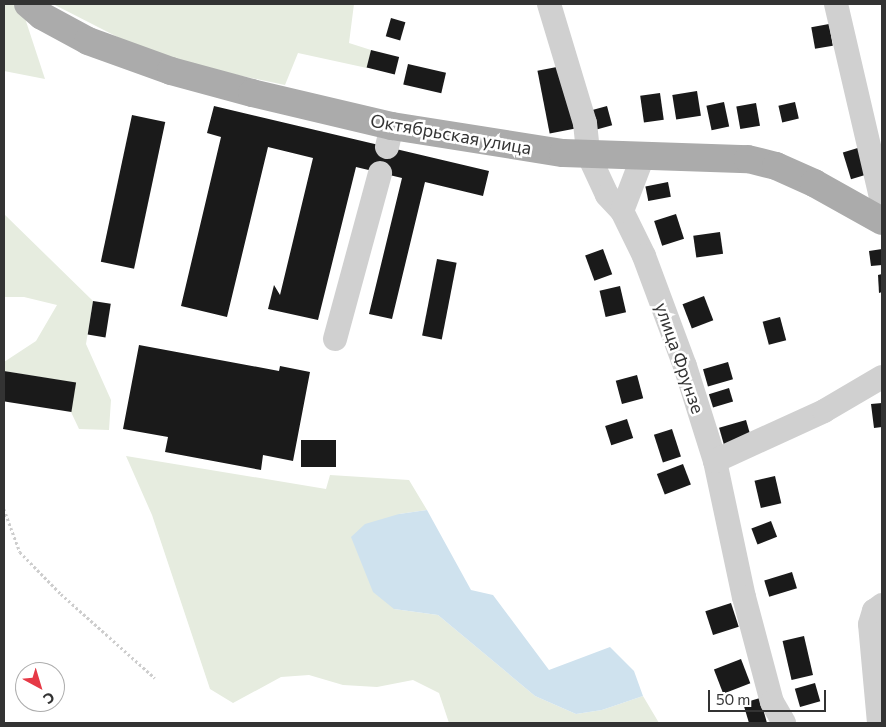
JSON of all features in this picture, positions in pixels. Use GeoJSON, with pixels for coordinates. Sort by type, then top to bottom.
{"type":"FeatureCollection","features":[{"type":"Feature","properties":{"kind":"main road","name":"Октябрьская улица"},"geometry":{"type":"LineString","coordinates":[[28,4],[42,16],[88,41],[171,71],[390,136],[563,153],[748,159],[776,166],[882,221]]}},
{"type":"Feature","properties":{"kind":"street","name":"улица Фрунзе"},"geometry":{"type":"LineString","coordinates":[[549,4],[585,123],[588,154],[607,195],[622,211],[644,256],[715,461],[752,626],[772,702],[784,723]]}},
{"type":"Feature","properties":{"kind":"street"},"geometry":{"type":"LineString","coordinates":[[836,4],[882,201]]}},
{"type":"Feature","properties":{"kind":"street"},"geometry":{"type":"LineString","coordinates":[[622,211],[643,156]]}},
{"type":"Feature","properties":{"kind":"street"},"geometry":{"type":"LineString","coordinates":[[335,339],[380,173]]}},
{"type":"Feature","properties":{"kind":"street"},"geometry":{"type":"LineString","coordinates":[[715,461],[816,415],[882,377]]}},
{"type":"Feature","properties":{"kind":"street"},"geometry":{"type":"LineString","coordinates":[[879,723],[870,624],[874,611],[882,604]]}},
{"type":"Feature","properties":{"kind":"path"},"geometry":{"type":"LineString","coordinates":[[4,510],[20,552],[61,594],[155,678]]}},
{"type":"Feature","properties":{"kind":"shaded area"},"geometry":{"type":"Polygon","coordinates":[[[4,4],[21,6],[45,79],[4,71],[4,4]]]}},
{"type":"Feature","properties":{"kind":"shaded area"},"geometry":{"type":"Polygon","coordinates":[[[53,4],[354,4],[349,43],[371,50],[367,68],[298,53],[285,85],[195,66],[139,48],[53,4]]]}},
{"type":"Feature","properties":{"kind":"shaded area"},"geometry":{"type":"Polygon","coordinates":[[[4,214],[93,301],[86,344],[111,400],[109,430],[79,429],[71,412],[75,383],[4,371],[4,362],[36,341],[57,305],[24,297],[4,297],[4,214]]]}},
{"type":"Feature","properties":{"kind":"shaded area"},"geometry":{"type":"Polygon","coordinates":[[[126,456],[326,489],[330,475],[409,480],[427,510],[399,514],[394,609],[438,615],[535,696],[576,714],[602,710],[643,696],[659,723],[449,723],[439,693],[413,680],[377,687],[343,685],[309,675],[281,677],[233,703],[210,689],[152,515],[126,456]]]}},
{"type":"Feature","properties":{"kind":"water"},"geometry":{"type":"Polygon","coordinates":[[[427,510],[471,590],[493,595],[549,670],[610,647],[634,671],[643,696],[602,710],[576,714],[535,696],[438,615],[394,609],[373,592],[351,537],[365,524],[399,514],[427,510]]]}},
{"type":"Feature","properties":{"kind":"building"},"geometry":{"type":"Polygon","coordinates":[[[391,18],[405,22],[400,40],[386,36],[391,18]]]}},
{"type":"Feature","properties":{"kind":"building"},"geometry":{"type":"Polygon","coordinates":[[[829,24],[833,46],[815,49],[811,27],[829,24]]]}},
{"type":"Feature","properties":{"kind":"building"},"geometry":{"type":"Polygon","coordinates":[[[371,50],[399,57],[395,74],[367,67],[371,50]]]}},
{"type":"Feature","properties":{"kind":"building"},"geometry":{"type":"Polygon","coordinates":[[[408,64],[446,73],[441,93],[403,84],[408,64]]]}},
{"type":"Feature","properties":{"kind":"building"},"geometry":{"type":"Polygon","coordinates":[[[562,66],[574,129],[550,134],[537,71],[562,66]]]}},
{"type":"Feature","properties":{"kind":"building"},"geometry":{"type":"Polygon","coordinates":[[[697,91],[701,116],[676,120],[672,95],[697,91]]]}},
{"type":"Feature","properties":{"kind":"building"},"geometry":{"type":"Polygon","coordinates":[[[660,93],[664,120],[644,123],[640,96],[660,93]]]}},
{"type":"Feature","properties":{"kind":"building"},"geometry":{"type":"Polygon","coordinates":[[[724,102],[729,126],[712,130],[706,106],[724,102]]]}},
{"type":"Feature","properties":{"kind":"building"},"geometry":{"type":"Polygon","coordinates":[[[795,102],[799,119],[782,122],[778,106],[795,102]]]}},
{"type":"Feature","properties":{"kind":"building"},"geometry":{"type":"Polygon","coordinates":[[[756,103],[760,126],[740,129],[736,106],[756,103]]]}},
{"type":"Feature","properties":{"kind":"building"},"geometry":{"type":"Polygon","coordinates":[[[214,106],[489,171],[483,196],[425,182],[392,319],[369,314],[402,178],[356,167],[318,320],[268,309],[274,285],[280,295],[313,158],[268,147],[227,317],[181,306],[221,137],[207,133],[214,106]]]}},
{"type":"Feature","properties":{"kind":"building"},"geometry":{"type":"Polygon","coordinates":[[[607,106],[612,125],[596,130],[591,110],[607,106]]]}},
{"type":"Feature","properties":{"kind":"building"},"geometry":{"type":"Polygon","coordinates":[[[132,115],[165,122],[134,269],[101,262],[132,115]]]}},
{"type":"Feature","properties":{"kind":"building"},"geometry":{"type":"Polygon","coordinates":[[[861,147],[869,174],[851,179],[843,153],[861,147]]]}},
{"type":"Feature","properties":{"kind":"building"},"geometry":{"type":"Polygon","coordinates":[[[668,182],[671,197],[648,201],[645,186],[668,182]]]}},
{"type":"Feature","properties":{"kind":"building"},"geometry":{"type":"Polygon","coordinates":[[[676,214],[684,239],[662,246],[654,221],[676,214]]]}},
{"type":"Feature","properties":{"kind":"building"},"geometry":{"type":"Polygon","coordinates":[[[720,232],[723,254],[696,258],[693,236],[720,232]]]}},
{"type":"Feature","properties":{"kind":"building"},"geometry":{"type":"Polygon","coordinates":[[[603,249],[612,274],[594,281],[585,255],[603,249]]]}},
{"type":"Feature","properties":{"kind":"building"},"geometry":{"type":"Polygon","coordinates":[[[882,249],[882,265],[871,266],[869,251],[882,249]]]}},
{"type":"Feature","properties":{"kind":"building"},"geometry":{"type":"Polygon","coordinates":[[[437,259],[457,263],[442,339],[422,336],[437,259]]]}},
{"type":"Feature","properties":{"kind":"building"},"geometry":{"type":"Polygon","coordinates":[[[882,274],[882,292],[879,293],[878,275],[882,274]]]}},
{"type":"Feature","properties":{"kind":"building"},"geometry":{"type":"Polygon","coordinates":[[[620,286],[626,312],[606,317],[600,291],[620,286]]]}},
{"type":"Feature","properties":{"kind":"building"},"geometry":{"type":"Polygon","coordinates":[[[704,296],[713,320],[692,329],[683,304],[704,296]]]}},
{"type":"Feature","properties":{"kind":"building"},"geometry":{"type":"Polygon","coordinates":[[[93,301],[111,304],[105,337],[88,335],[93,301]]]}},
{"type":"Feature","properties":{"kind":"building"},"geometry":{"type":"Polygon","coordinates":[[[780,317],[786,340],[769,345],[763,322],[780,317]]]}},
{"type":"Feature","properties":{"kind":"building"},"geometry":{"type":"Polygon","coordinates":[[[139,345],[279,371],[280,366],[310,372],[293,461],[263,455],[261,470],[165,452],[168,437],[123,429],[139,345]]]}},
{"type":"Feature","properties":{"kind":"building"},"geometry":{"type":"Polygon","coordinates":[[[728,362],[733,379],[708,386],[703,369],[728,362]]]}},
{"type":"Feature","properties":{"kind":"building"},"geometry":{"type":"Polygon","coordinates":[[[4,371],[76,382],[71,412],[4,401],[4,371]]]}},
{"type":"Feature","properties":{"kind":"building"},"geometry":{"type":"Polygon","coordinates":[[[637,375],[643,398],[622,404],[616,381],[637,375]]]}},
{"type":"Feature","properties":{"kind":"building"},"geometry":{"type":"Polygon","coordinates":[[[729,388],[733,401],[713,408],[709,394],[729,388]]]}},
{"type":"Feature","properties":{"kind":"building"},"geometry":{"type":"Polygon","coordinates":[[[882,403],[882,427],[874,428],[871,404],[882,403]]]}},
{"type":"Feature","properties":{"kind":"building"},"geometry":{"type":"Polygon","coordinates":[[[627,419],[633,438],[611,445],[605,426],[627,419]]]}},
{"type":"Feature","properties":{"kind":"building"},"geometry":{"type":"Polygon","coordinates":[[[746,420],[751,437],[724,445],[719,428],[746,420]]]}},
{"type":"Feature","properties":{"kind":"building"},"geometry":{"type":"Polygon","coordinates":[[[672,429],[681,457],[663,462],[654,435],[672,429]]]}},
{"type":"Feature","properties":{"kind":"building"},"geometry":{"type":"Polygon","coordinates":[[[301,440],[336,440],[336,467],[301,467],[301,440]]]}},
{"type":"Feature","properties":{"kind":"building"},"geometry":{"type":"Polygon","coordinates":[[[683,464],[691,485],[665,495],[657,474],[683,464]]]}},
{"type":"Feature","properties":{"kind":"building"},"geometry":{"type":"Polygon","coordinates":[[[775,476],[781,503],[761,508],[755,481],[775,476]]]}},
{"type":"Feature","properties":{"kind":"building"},"geometry":{"type":"Polygon","coordinates":[[[771,521],[777,537],[757,544],[751,529],[771,521]]]}},
{"type":"Feature","properties":{"kind":"building"},"geometry":{"type":"Polygon","coordinates":[[[792,572],[797,588],[769,597],[764,580],[792,572]]]}},
{"type":"Feature","properties":{"kind":"building"},"geometry":{"type":"Polygon","coordinates":[[[731,603],[739,627],[713,635],[705,611],[731,603]]]}},
{"type":"Feature","properties":{"kind":"building"},"geometry":{"type":"Polygon","coordinates":[[[804,636],[813,675],[792,680],[783,641],[804,636]]]}},
{"type":"Feature","properties":{"kind":"building"},"geometry":{"type":"Polygon","coordinates":[[[741,659],[750,683],[723,694],[714,669],[741,659]]]}},
{"type":"Feature","properties":{"kind":"building"},"geometry":{"type":"Polygon","coordinates":[[[815,683],[820,701],[800,707],[795,689],[815,683]]]}},
{"type":"Feature","properties":{"kind":"building"},"geometry":{"type":"Polygon","coordinates":[[[760,698],[767,723],[749,723],[743,703],[760,698]]]}}]}
